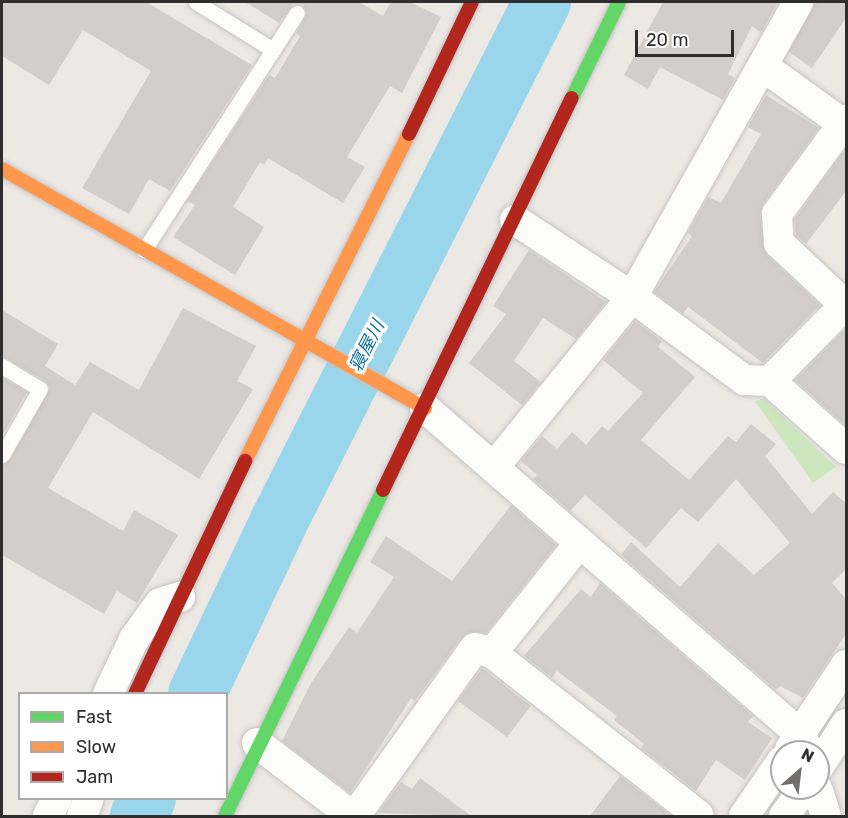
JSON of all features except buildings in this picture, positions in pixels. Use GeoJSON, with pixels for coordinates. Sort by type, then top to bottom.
{"type":"FeatureCollection","features":[{"type":"Feature","properties":{"kind":"street"},"geometry":{"type":"LineString","coordinates":[[135,692],[302,340],[397,160],[472,2]]}},
{"type":"Feature","properties":{"kind":"street"},"geometry":{"type":"LineString","coordinates":[[225,816],[257,743],[418,404],[515,220],[619,2]]}},
{"type":"Feature","properties":{"kind":"street"},"geometry":{"type":"LineString","coordinates":[[494,467],[632,297],[764,68],[798,2]]}},
{"type":"Feature","properties":{"kind":"street"},"geometry":{"type":"LineString","coordinates":[[764,68],[846,123],[777,214],[778,243],[846,304],[770,381]]}},
{"type":"Feature","properties":{"kind":"street"},"geometry":{"type":"LineString","coordinates":[[2,169],[418,404],[494,467],[792,740]]}},
{"type":"Feature","properties":{"kind":"street"},"geometry":{"type":"LineString","coordinates":[[515,220],[632,297],[744,380],[770,381],[846,449]]}},
{"type":"Feature","properties":{"kind":"street"},"geometry":{"type":"LineString","coordinates":[[492,653],[578,544]]}},
{"type":"Feature","properties":{"kind":"street"},"geometry":{"type":"LineString","coordinates":[[108,692],[134,639],[160,603],[180,597]]}},
{"type":"Feature","properties":{"kind":"street"},"geometry":{"type":"LineString","coordinates":[[257,743],[354,816],[475,648],[492,653],[699,816]]}},
{"type":"Feature","properties":{"kind":"street"},"geometry":{"type":"LineString","coordinates":[[802,740],[846,665]]}},
{"type":"Feature","properties":{"kind":"street"},"geometry":{"type":"LineString","coordinates":[[830,749],[846,724]]}},
{"type":"Feature","properties":{"kind":"street"},"geometry":{"type":"LineString","coordinates":[[744,816],[770,778]]}},
{"type":"Feature","properties":{"kind":"street"},"geometry":{"type":"LineString","coordinates":[[48,816],[56,800]]}},
{"type":"Feature","properties":{"kind":"street"},"geometry":{"type":"LineString","coordinates":[[82,816],[88,800]]}},
{"type":"Feature","properties":{"kind":"street"},"geometry":{"type":"LineString","coordinates":[[784,816],[795,800]]}},
{"type":"Feature","properties":{"kind":"street"},"geometry":{"type":"LineString","coordinates":[[821,800],[826,816]]}},
{"type":"Feature","properties":{"kind":"lane"},"geometry":{"type":"LineString","coordinates":[[196,2],[273,50]]}},
{"type":"Feature","properties":{"kind":"lane"},"geometry":{"type":"LineString","coordinates":[[144,250],[297,13]]}},
{"type":"Feature","properties":{"kind":"lane"},"geometry":{"type":"LineString","coordinates":[[2,366],[40,389],[2,455]]}},
{"type":"Feature","properties":{"kind":"green space"},"geometry":{"type":"Polygon","coordinates":[[[764,399],[836,467],[813,483],[755,401],[764,399]]]}},
{"type":"Feature","properties":{"kind":"waterway","name":"寝屋川"},"geometry":{"type":"LineString","coordinates":[[198,692],[279,521],[542,2]]}},
{"type":"Feature","properties":{"kind":"waterway","name":"寝屋川"},"geometry":{"type":"LineString","coordinates":[[139,816],[146,800]]}},
{"type":"Feature","properties":{"kind":"traffic: fast"},"geometry":{"type":"LineString","coordinates":[[572,98],[619,2]]}},
{"type":"Feature","properties":{"kind":"traffic: fast"},"geometry":{"type":"LineString","coordinates":[[225,816],[383,490]]}},
{"type":"Feature","properties":{"kind":"traffic: slow"},"geometry":{"type":"LineString","coordinates":[[245,461],[409,134]]}},
{"type":"Feature","properties":{"kind":"traffic: slow"},"geometry":{"type":"LineString","coordinates":[[2,169],[425,408]]}},
{"type":"Feature","properties":{"kind":"traffic: jam"},"geometry":{"type":"LineString","coordinates":[[409,134],[472,2]]}},
{"type":"Feature","properties":{"kind":"traffic: jam"},"geometry":{"type":"LineString","coordinates":[[383,490],[572,98]]}},
{"type":"Feature","properties":{"kind":"traffic: jam"},"geometry":{"type":"LineString","coordinates":[[136,692],[245,461]]}}]}
